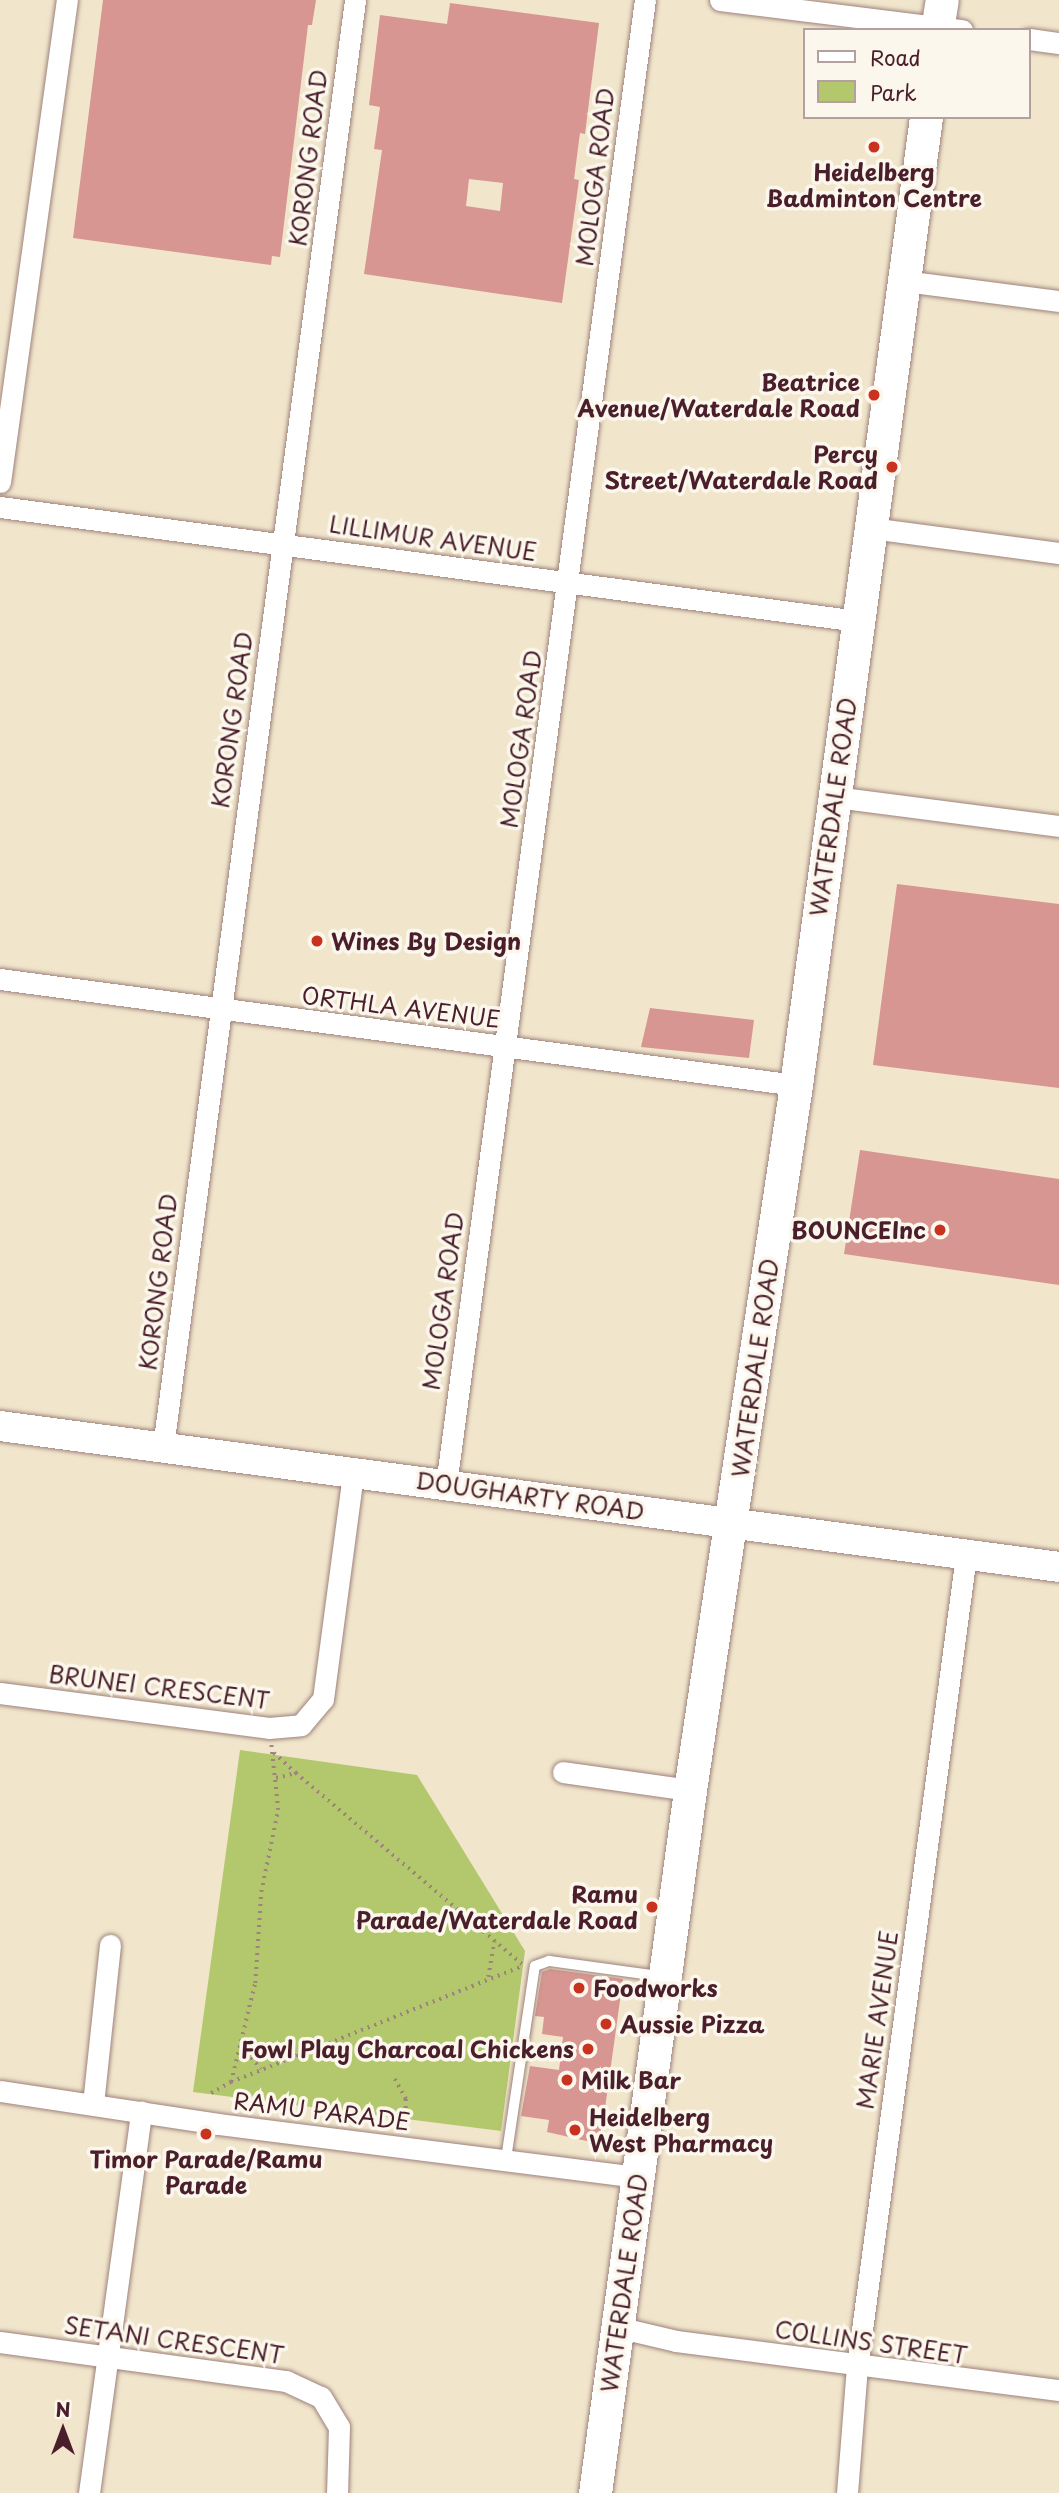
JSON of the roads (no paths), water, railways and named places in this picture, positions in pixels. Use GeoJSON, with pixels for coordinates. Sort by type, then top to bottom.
{"type":"FeatureCollection","features":[{"type":"Feature","properties":{"kind":"main road","name":"WATERDALE ROAD"},"geometry":{"type":"LineString","coordinates":[[595,2493],[690,1790],[796,1086],[926,119]]}},
{"type":"Feature","properties":{"kind":"street"},"geometry":{"type":"LineString","coordinates":[[0,482],[67,0]]}},
{"type":"Feature","properties":{"kind":"street","name":"KORONG ROAD"},"geometry":{"type":"LineString","coordinates":[[163,1447],[355,0]]}},
{"type":"Feature","properties":{"kind":"street","name":"MOLOGA ROAD"},"geometry":{"type":"LineString","coordinates":[[446,1485],[645,0]]}},
{"type":"Feature","properties":{"kind":"street"},"geometry":{"type":"LineString","coordinates":[[720,0],[945,22]]}},
{"type":"Feature","properties":{"kind":"street"},"geometry":{"type":"LineString","coordinates":[[1031,39],[1059,43]]}},
{"type":"Feature","properties":{"kind":"street"},"geometry":{"type":"LineString","coordinates":[[904,281],[1059,301]]}},
{"type":"Feature","properties":{"kind":"street","name":"LILLIMUR AVENUE"},"geometry":{"type":"LineString","coordinates":[[0,507],[282,542],[568,584],[858,621]]}},
{"type":"Feature","properties":{"kind":"street"},"geometry":{"type":"LineString","coordinates":[[871,528],[1059,553]]}},
{"type":"Feature","properties":{"kind":"street"},"geometry":{"type":"LineString","coordinates":[[835,797],[1059,826]]}},
{"type":"Feature","properties":{"kind":"street","name":"ORTHLA AVENUE"},"geometry":{"type":"LineString","coordinates":[[0,979],[796,1086]]}},
{"type":"Feature","properties":{"kind":"street","name":"DOUGHARTY ROAD"},"geometry":{"type":"LineString","coordinates":[[0,1426],[1059,1567]]}},
{"type":"Feature","properties":{"kind":"street","name":"BRUNEI CRESCENT"},"geometry":{"type":"LineString","coordinates":[[0,1693],[269,1728],[300,1725],[323,1699],[353,1473]]}},
{"type":"Feature","properties":{"kind":"street","name":"MARIE AVENUE"},"geometry":{"type":"LineString","coordinates":[[847,2493],[857,2367],[966,1555]]}},
{"type":"Feature","properties":{"kind":"street"},"geometry":{"type":"LineString","coordinates":[[563,1772],[690,1790]]}},
{"type":"Feature","properties":{"kind":"street"},"geometry":{"type":"LineString","coordinates":[[93,2104],[110,1945]]}},
{"type":"Feature","properties":{"kind":"street","name":"RAMU PARADE"},"geometry":{"type":"LineString","coordinates":[[0,2091],[638,2177]]}},
{"type":"Feature","properties":{"kind":"street"},"geometry":{"type":"LineString","coordinates":[[89,2493],[141,2112]]}},
{"type":"Feature","properties":{"kind":"street","name":"COLLINS STREET"},"geometry":{"type":"LineString","coordinates":[[617,2333],[857,2367],[1059,2390]]}},
{"type":"Feature","properties":{"kind":"street","name":"SETANI CRESCENT"},"geometry":{"type":"LineString","coordinates":[[0,2343],[286,2381],[321,2397],[339,2427],[337,2493]]}},
{"type":"Feature","properties":{"kind":"lane"},"geometry":{"type":"LineString","coordinates":[[506,2159],[529,1965],[549,1961],[665,1977]]}},
{"type":"Feature","properties":{"kind":"place","name":"Heidelberg Badminton Centre"},"geometry":{"type":"Point","coordinates":[874,147]}},
{"type":"Feature","properties":{"kind":"place","name":"Beatrice Avenue/Waterdale Road"},"geometry":{"type":"Point","coordinates":[874,395]}},
{"type":"Feature","properties":{"kind":"place","name":"Percy Street/Waterdale Road"},"geometry":{"type":"Point","coordinates":[892,467]}},
{"type":"Feature","properties":{"kind":"place","name":"Wines By Design"},"geometry":{"type":"Point","coordinates":[317,941]}},
{"type":"Feature","properties":{"kind":"place","name":"BOUNCEInc"},"geometry":{"type":"Point","coordinates":[940,1230]}},
{"type":"Feature","properties":{"kind":"place","name":"Ramu Parade/Waterdale Road"},"geometry":{"type":"Point","coordinates":[652,1907]}},
{"type":"Feature","properties":{"kind":"place","name":"Foodworks"},"geometry":{"type":"Point","coordinates":[579,1988]}},
{"type":"Feature","properties":{"kind":"place","name":"Aussie Pizza"},"geometry":{"type":"Point","coordinates":[606,2024]}},
{"type":"Feature","properties":{"kind":"place","name":"Fowl Play Charcoal Chickens"},"geometry":{"type":"Point","coordinates":[588,2049]}},
{"type":"Feature","properties":{"kind":"place","name":"Milk Bar"},"geometry":{"type":"Point","coordinates":[567,2080]}},
{"type":"Feature","properties":{"kind":"place","name":"Heidelberg West Pharmacy"},"geometry":{"type":"Point","coordinates":[575,2130]}},
{"type":"Feature","properties":{"kind":"place","name":"Timor Parade/Ramu Parade"},"geometry":{"type":"Point","coordinates":[206,2134]}}]}
